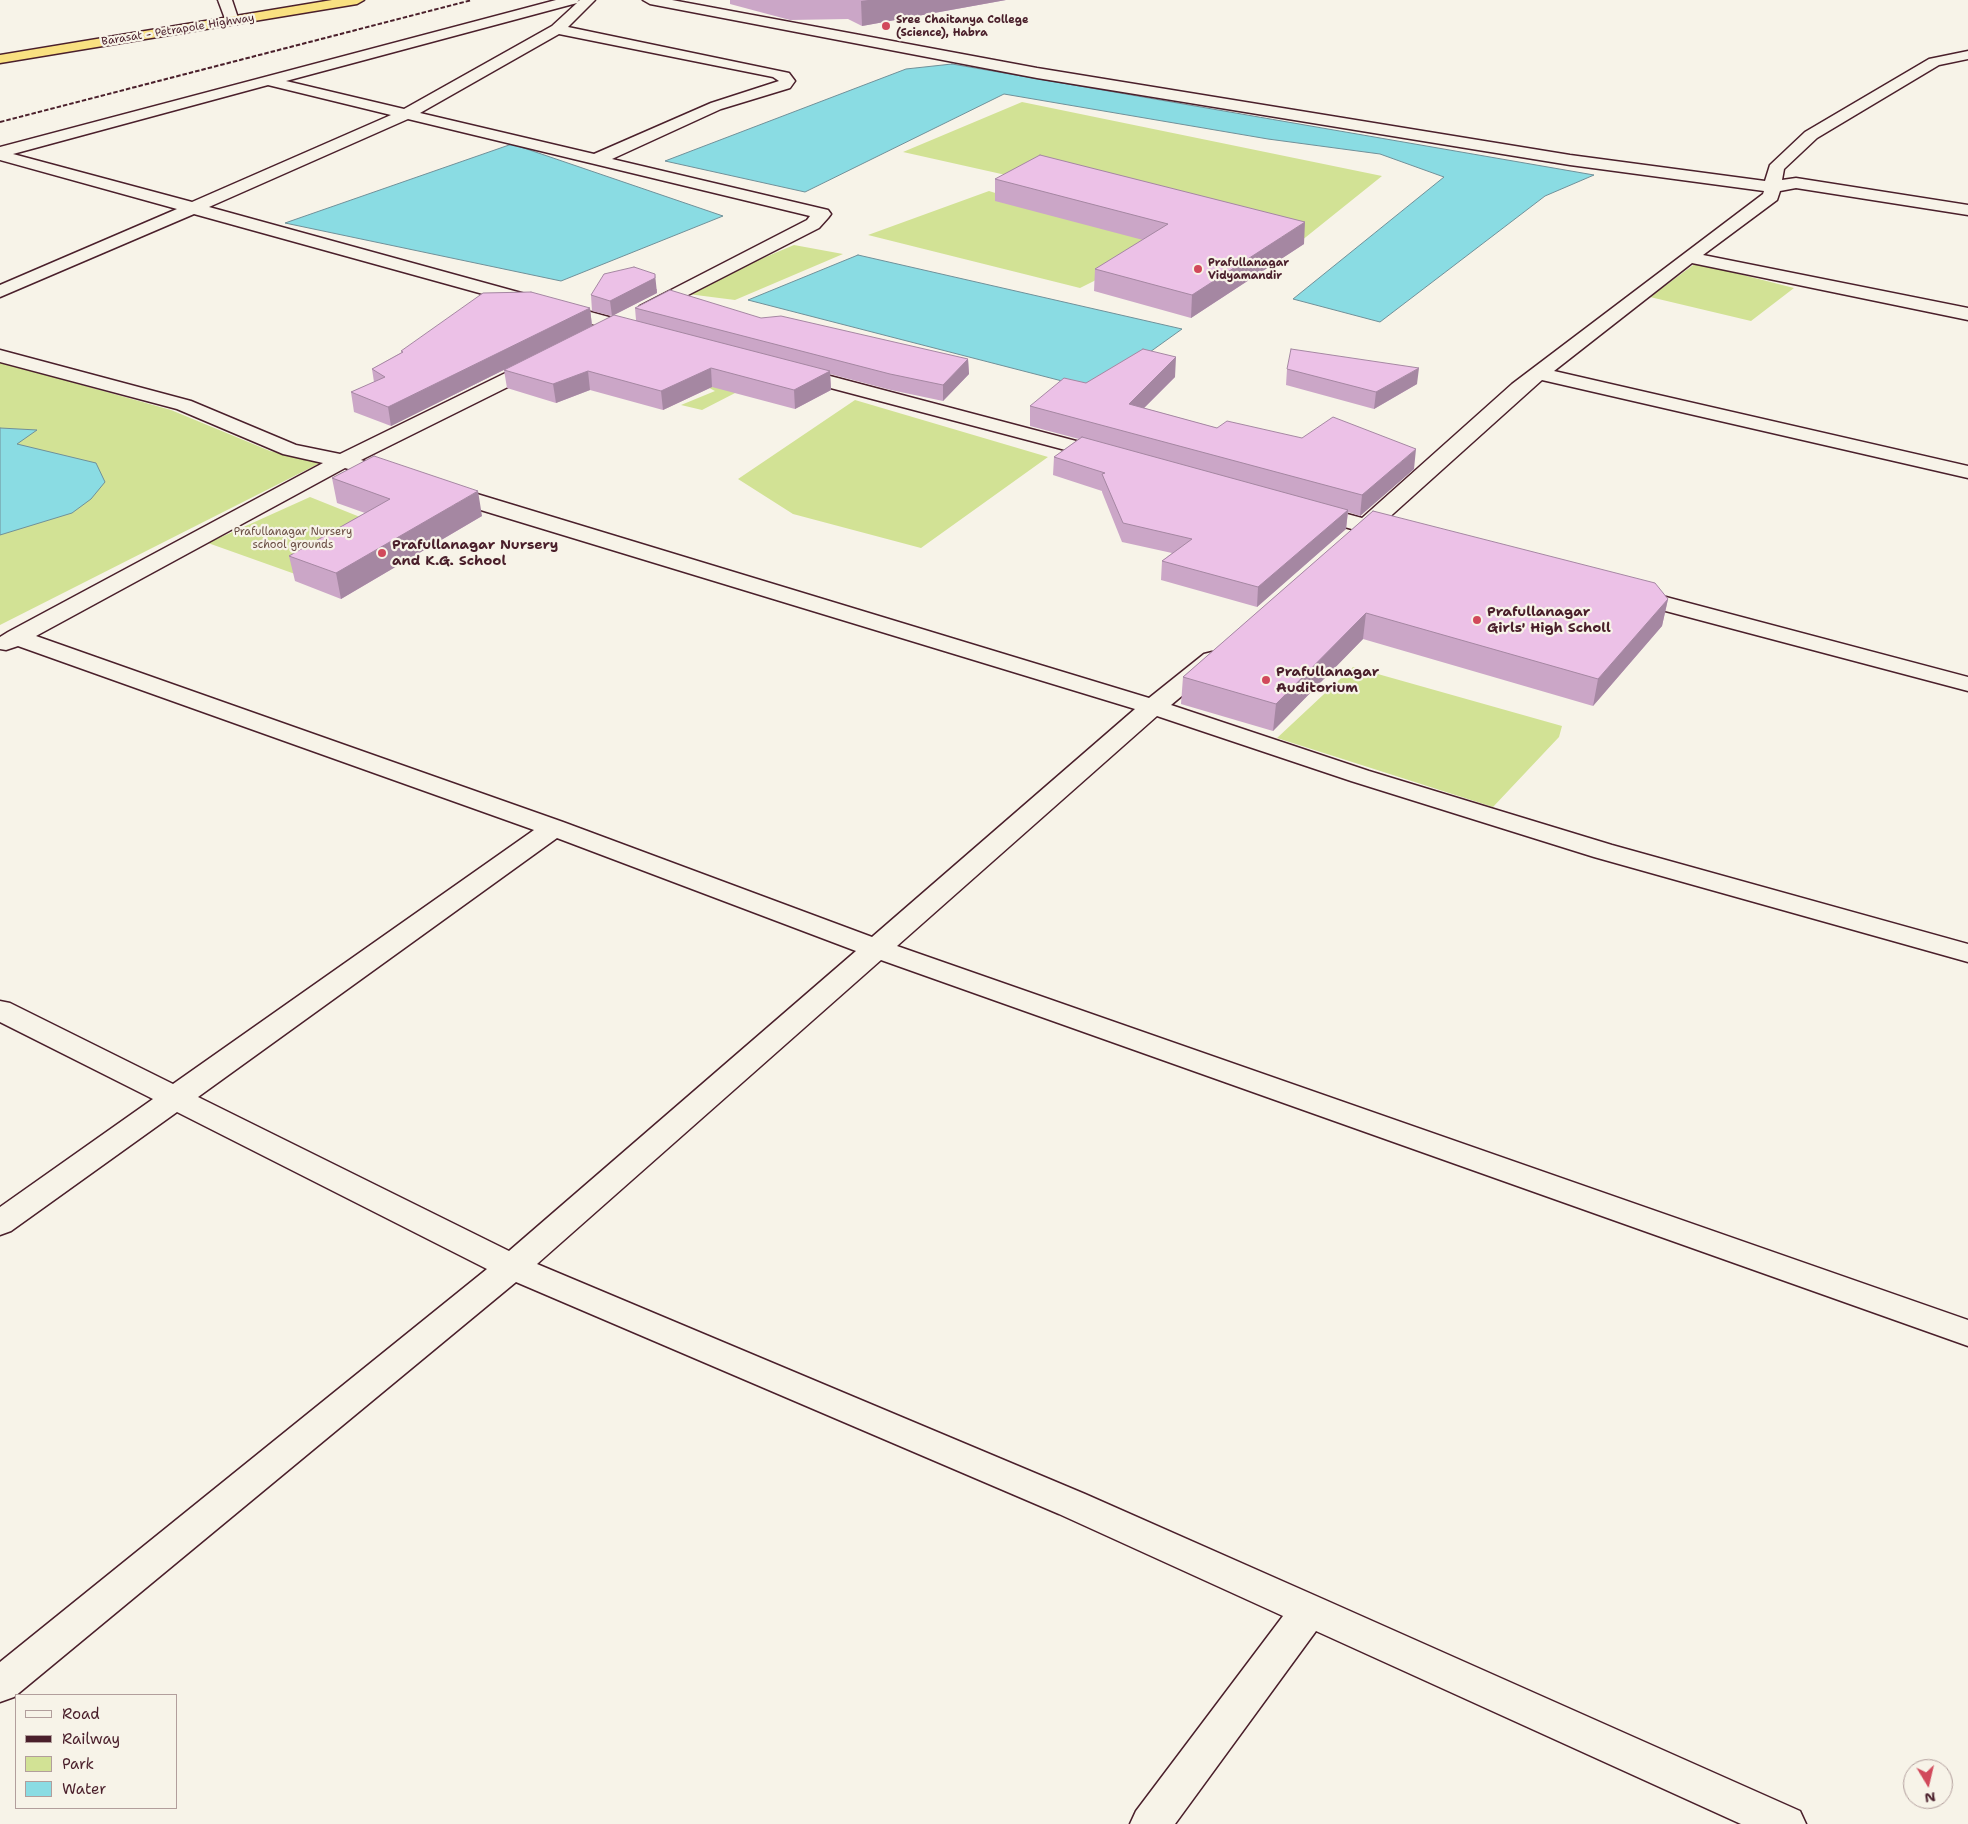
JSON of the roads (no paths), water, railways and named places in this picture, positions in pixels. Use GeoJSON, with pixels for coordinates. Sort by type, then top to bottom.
{"type":"FeatureCollection","features":[{"type":"Feature","properties":{"kind":"highway","name":"Barasat - Petrapole Highway"},"geometry":{"type":"LineString","coordinates":[[0,59],[356,0]]}},
{"type":"Feature","properties":{"kind":"street"},"geometry":{"type":"LineString","coordinates":[[225,0],[232,21]]}},
{"type":"Feature","properties":{"kind":"street"},"geometry":{"type":"LineString","coordinates":[[0,154],[572,0]]}},
{"type":"Feature","properties":{"kind":"street"},"geometry":{"type":"LineString","coordinates":[[0,292],[406,114],[557,29],[588,0]]}},
{"type":"Feature","properties":{"kind":"street"},"geometry":{"type":"LineString","coordinates":[[650,0],[1037,73],[1570,160],[1772,187],[1796,183],[1968,210]]}},
{"type":"Feature","properties":{"kind":"street"},"geometry":{"type":"LineString","coordinates":[[557,29],[777,73],[784,76],[787,81],[785,85],[775,90],[716,106],[595,160]]}},
{"type":"Feature","properties":{"kind":"street"},"geometry":{"type":"LineString","coordinates":[[1344,545],[1519,388],[1688,257],[1771,196],[1776,168],[1811,135],[1934,62],[1968,55]]}},
{"type":"Feature","properties":{"kind":"street"},"geometry":{"type":"LineString","coordinates":[[268,81],[822,214],[813,224],[590,338]]}},
{"type":"Feature","properties":{"kind":"street"},"geometry":{"type":"LineString","coordinates":[[0,154],[654,336]]}},
{"type":"Feature","properties":{"kind":"street"},"geometry":{"type":"LineString","coordinates":[[1688,257],[1968,314]]}},
{"type":"Feature","properties":{"kind":"street"},"geometry":{"type":"LineString","coordinates":[[0,356],[184,405],[290,450],[343,461],[420,484],[1153,708],[1603,852],[1968,953]]}},
{"type":"Feature","properties":{"kind":"street"},"geometry":{"type":"LineString","coordinates":[[8,642],[343,461],[554,356]]}},
{"type":"Feature","properties":{"kind":"street"},"geometry":{"type":"LineString","coordinates":[[780,368],[1126,460]]}},
{"type":"Feature","properties":{"kind":"street"},"geometry":{"type":"LineString","coordinates":[[1539,373],[1968,472]]}},
{"type":"Feature","properties":{"kind":"street"},"geometry":{"type":"LineString","coordinates":[[1289,505],[1395,533]]}},
{"type":"Feature","properties":{"kind":"street"},"geometry":{"type":"LineString","coordinates":[[1614,591],[1968,684]]}},
{"type":"Feature","properties":{"kind":"street"},"geometry":{"type":"LineString","coordinates":[[8,642],[554,828],[877,949],[1968,1333]]}},
{"type":"Feature","properties":{"kind":"street"},"geometry":{"type":"LineString","coordinates":[[0,1685],[512,1267],[1153,708],[1226,648]]}},
{"type":"Feature","properties":{"kind":"street"},"geometry":{"type":"LineString","coordinates":[[0,1223],[554,828]]}},
{"type":"Feature","properties":{"kind":"street"},"geometry":{"type":"LineString","coordinates":[[0,1010],[512,1267],[1072,1504],[1785,1824]]}},
{"type":"Feature","properties":{"kind":"street"},"geometry":{"type":"LineString","coordinates":[[1151,1824],[1310,1610]]}},
{"type":"Feature","properties":{"kind":"water"},"geometry":{"type":"Polygon","coordinates":[[[952,64],[1594,175],[1545,196],[1380,322],[1293,299],[1444,177],[1380,154],[1268,139],[1004,94],[805,192],[665,161],[906,69],[952,64]]]}},
{"type":"Feature","properties":{"kind":"water"},"geometry":{"type":"Polygon","coordinates":[[[512,144],[723,216],[561,281],[285,223],[512,144]]]}},
{"type":"Feature","properties":{"kind":"water"},"geometry":{"type":"Polygon","coordinates":[[[858,255],[1182,329],[1097,390],[748,300],[858,255]]]}},
{"type":"Feature","properties":{"kind":"water"},"geometry":{"type":"Polygon","coordinates":[[[0,428],[37,430],[17,444],[96,463],[105,482],[91,499],[72,513],[0,535],[0,428]]]}},
{"type":"Feature","properties":{"kind":"railway"},"geometry":{"type":"LineString","coordinates":[[0,122],[472,0]]}},
{"type":"Feature","properties":{"kind":"place","name":"Sree Chaitanya College (Science), Habra"},"geometry":{"type":"Point","coordinates":[886,26]}},
{"type":"Feature","properties":{"kind":"place","name":"Prafullanagar Vidyamandir"},"geometry":{"type":"Point","coordinates":[1198,269]}},
{"type":"Feature","properties":{"kind":"place","name":"Prafullanagar Nursery and K.G. School"},"geometry":{"type":"Point","coordinates":[382,553]}},
{"type":"Feature","properties":{"kind":"place","name":"Prafullanagar Girls' High Scholl"},"geometry":{"type":"Point","coordinates":[1477,620]}},
{"type":"Feature","properties":{"kind":"place","name":"Prafullanagar Auditorium"},"geometry":{"type":"Point","coordinates":[1266,680]}},
{"type":"Feature","properties":{"kind":"park label","name":"Prafullanagar Nursery school grounds"},"geometry":{"type":"Point","coordinates":[293,538]}}]}
